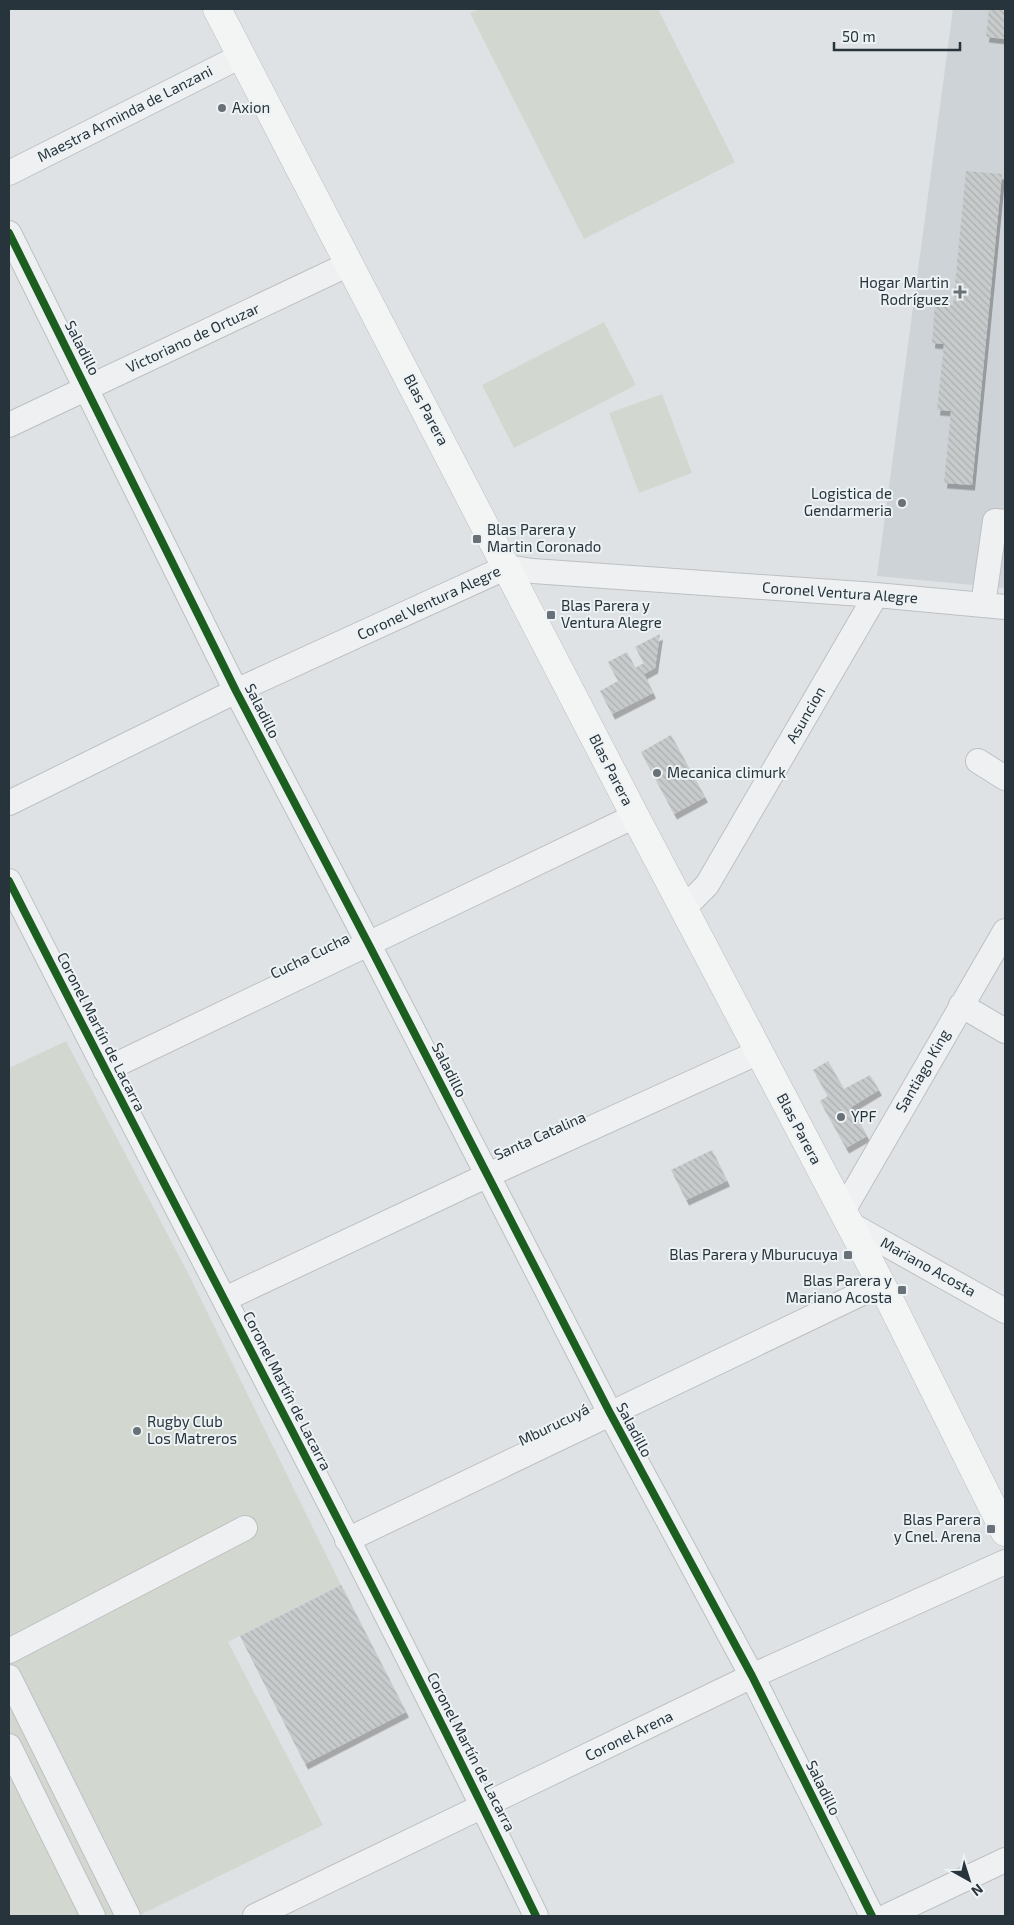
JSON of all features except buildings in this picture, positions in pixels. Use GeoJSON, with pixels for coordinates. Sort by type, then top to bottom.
{"type":"FeatureCollection","features":[{"type":"Feature","properties":{"kind":"main road","name":"Blas Parera"},"geometry":{"type":"LineString","coordinates":[[217,9],[635,816],[881,1284],[1005,1532]]}},
{"type":"Feature","properties":{"kind":"street","name":"Maestra Arminda de Lanzani"},"geometry":{"type":"LineString","coordinates":[[9,173],[241,56]]}},
{"type":"Feature","properties":{"kind":"street","name":"Saladillo"},"geometry":{"type":"LineString","coordinates":[[9,233],[236,691],[610,1413],[752,1676],[872,1916]]}},
{"type":"Feature","properties":{"kind":"street","name":"Victoriano de Ortuzar"},"geometry":{"type":"LineString","coordinates":[[9,425],[349,264]]}},
{"type":"Feature","properties":{"kind":"street"},"geometry":{"type":"LineString","coordinates":[[994,606],[995,521],[1005,522]]}},
{"type":"Feature","properties":{"kind":"street","name":"Coronel Ventura Alegre"},"geometry":{"type":"LineString","coordinates":[[9,803],[236,691],[507,567],[533,571],[876,595],[994,606]]}},
{"type":"Feature","properties":{"kind":"street","name":"Asuncion"},"geometry":{"type":"LineString","coordinates":[[684,908],[706,885],[876,595]]}},
{"type":"Feature","properties":{"kind":"street"},"geometry":{"type":"LineString","coordinates":[[978,761],[1005,778]]}},
{"type":"Feature","properties":{"kind":"street","name":"Cucha Cucha"},"geometry":{"type":"LineString","coordinates":[[105,1070],[635,816]]}},
{"type":"Feature","properties":{"kind":"street","name":"Coronel Martín de Lacarra"},"geometry":{"type":"LineString","coordinates":[[9,881],[348,1540],[536,1916]]}},
{"type":"Feature","properties":{"kind":"street","name":"Santiago King"},"geometry":{"type":"LineString","coordinates":[[846,1218],[960,1005],[1005,931]]}},
{"type":"Feature","properties":{"kind":"street"},"geometry":{"type":"LineString","coordinates":[[960,1005],[1005,1031]]}},
{"type":"Feature","properties":{"kind":"street","name":"Santa Catalina"},"geometry":{"type":"LineString","coordinates":[[225,1299],[488,1175],[759,1052]]}},
{"type":"Feature","properties":{"kind":"street","name":"Mariano Acosta"},"geometry":{"type":"LineString","coordinates":[[846,1218],[1005,1310]]}},
{"type":"Feature","properties":{"kind":"street","name":"Mburucuyá"},"geometry":{"type":"LineString","coordinates":[[348,1540],[881,1284]]}},
{"type":"Feature","properties":{"kind":"street"},"geometry":{"type":"LineString","coordinates":[[9,1650],[245,1528]]}},
{"type":"Feature","properties":{"kind":"street","name":"Coronel Arena"},"geometry":{"type":"LineString","coordinates":[[255,1916],[752,1676],[1005,1562]]}},
{"type":"Feature","properties":{"kind":"street"},"geometry":{"type":"LineString","coordinates":[[9,1677],[122,1914]]}},
{"type":"Feature","properties":{"kind":"street"},"geometry":{"type":"LineString","coordinates":[[9,1746],[93,1916]]}},
{"type":"Feature","properties":{"kind":"street"},"geometry":{"type":"LineString","coordinates":[[887,1916],[1005,1860]]}},
{"type":"Feature","properties":{"kind":"shaded area"},"geometry":{"type":"Polygon","coordinates":[[[480,9],[658,9],[735,162],[584,239],[470,13],[480,9]]]}},
{"type":"Feature","properties":{"kind":"shaded area","name":"Hogar Martin Rodríguez"},"geometry":{"type":"Polygon","coordinates":[[[953,9],[1005,9],[1005,588],[877,576],[953,9]]]}},
{"type":"Feature","properties":{"kind":"shaded area"},"geometry":{"type":"Polygon","coordinates":[[[604,322],[636,385],[514,448],[482,385],[604,322]]]}},
{"type":"Feature","properties":{"kind":"shaded area"},"geometry":{"type":"Polygon","coordinates":[[[662,394],[692,473],[639,493],[609,413],[662,394]]]}},
{"type":"Feature","properties":{"kind":"shaded area","name":"Rugby Club Los Matreros"},"geometry":{"type":"Polygon","coordinates":[[[66,1041],[190,1277],[341,1585],[228,1642],[323,1825],[138,1916],[9,1916],[9,1068],[66,1041]]]}},
{"type":"Feature","properties":{"kind":"cycle path"},"geometry":{"type":"LineString","coordinates":[[9,233],[236,691],[610,1413],[752,1676],[872,1916]]}},
{"type":"Feature","properties":{"kind":"cycle path"},"geometry":{"type":"LineString","coordinates":[[9,881],[342,1527],[536,1916]]}},
{"type":"Feature","properties":{"kind":"place","name":"Axion"},"geometry":{"type":"Point","coordinates":[222,108]}},
{"type":"Feature","properties":{"kind":"place","name":"Hogar Martin Rodríguez"},"geometry":{"type":"Point","coordinates":[960,292]}},
{"type":"Feature","properties":{"kind":"place","name":"Logistica de Gendarmeria"},"geometry":{"type":"Point","coordinates":[902,503]}},
{"type":"Feature","properties":{"kind":"place","name":"Blas Parera y Martin Coronado"},"geometry":{"type":"Point","coordinates":[477,539]}},
{"type":"Feature","properties":{"kind":"place","name":"Blas Parera y Ventura Alegre"},"geometry":{"type":"Point","coordinates":[551,615]}},
{"type":"Feature","properties":{"kind":"place","name":"Mecanica climurk"},"geometry":{"type":"Point","coordinates":[657,773]}},
{"type":"Feature","properties":{"kind":"place","name":"YPF"},"geometry":{"type":"Point","coordinates":[841,1117]}},
{"type":"Feature","properties":{"kind":"place","name":"Blas Parera y Mburucuya"},"geometry":{"type":"Point","coordinates":[848,1255]}},
{"type":"Feature","properties":{"kind":"place","name":"Blas Parera y Mariano Acosta"},"geometry":{"type":"Point","coordinates":[902,1290]}},
{"type":"Feature","properties":{"kind":"place","name":"Rugby Club Los Matreros"},"geometry":{"type":"Point","coordinates":[137,1431]}},
{"type":"Feature","properties":{"kind":"place","name":"Blas Parera y Cnel. Arena"},"geometry":{"type":"Point","coordinates":[991,1529]}}]}
